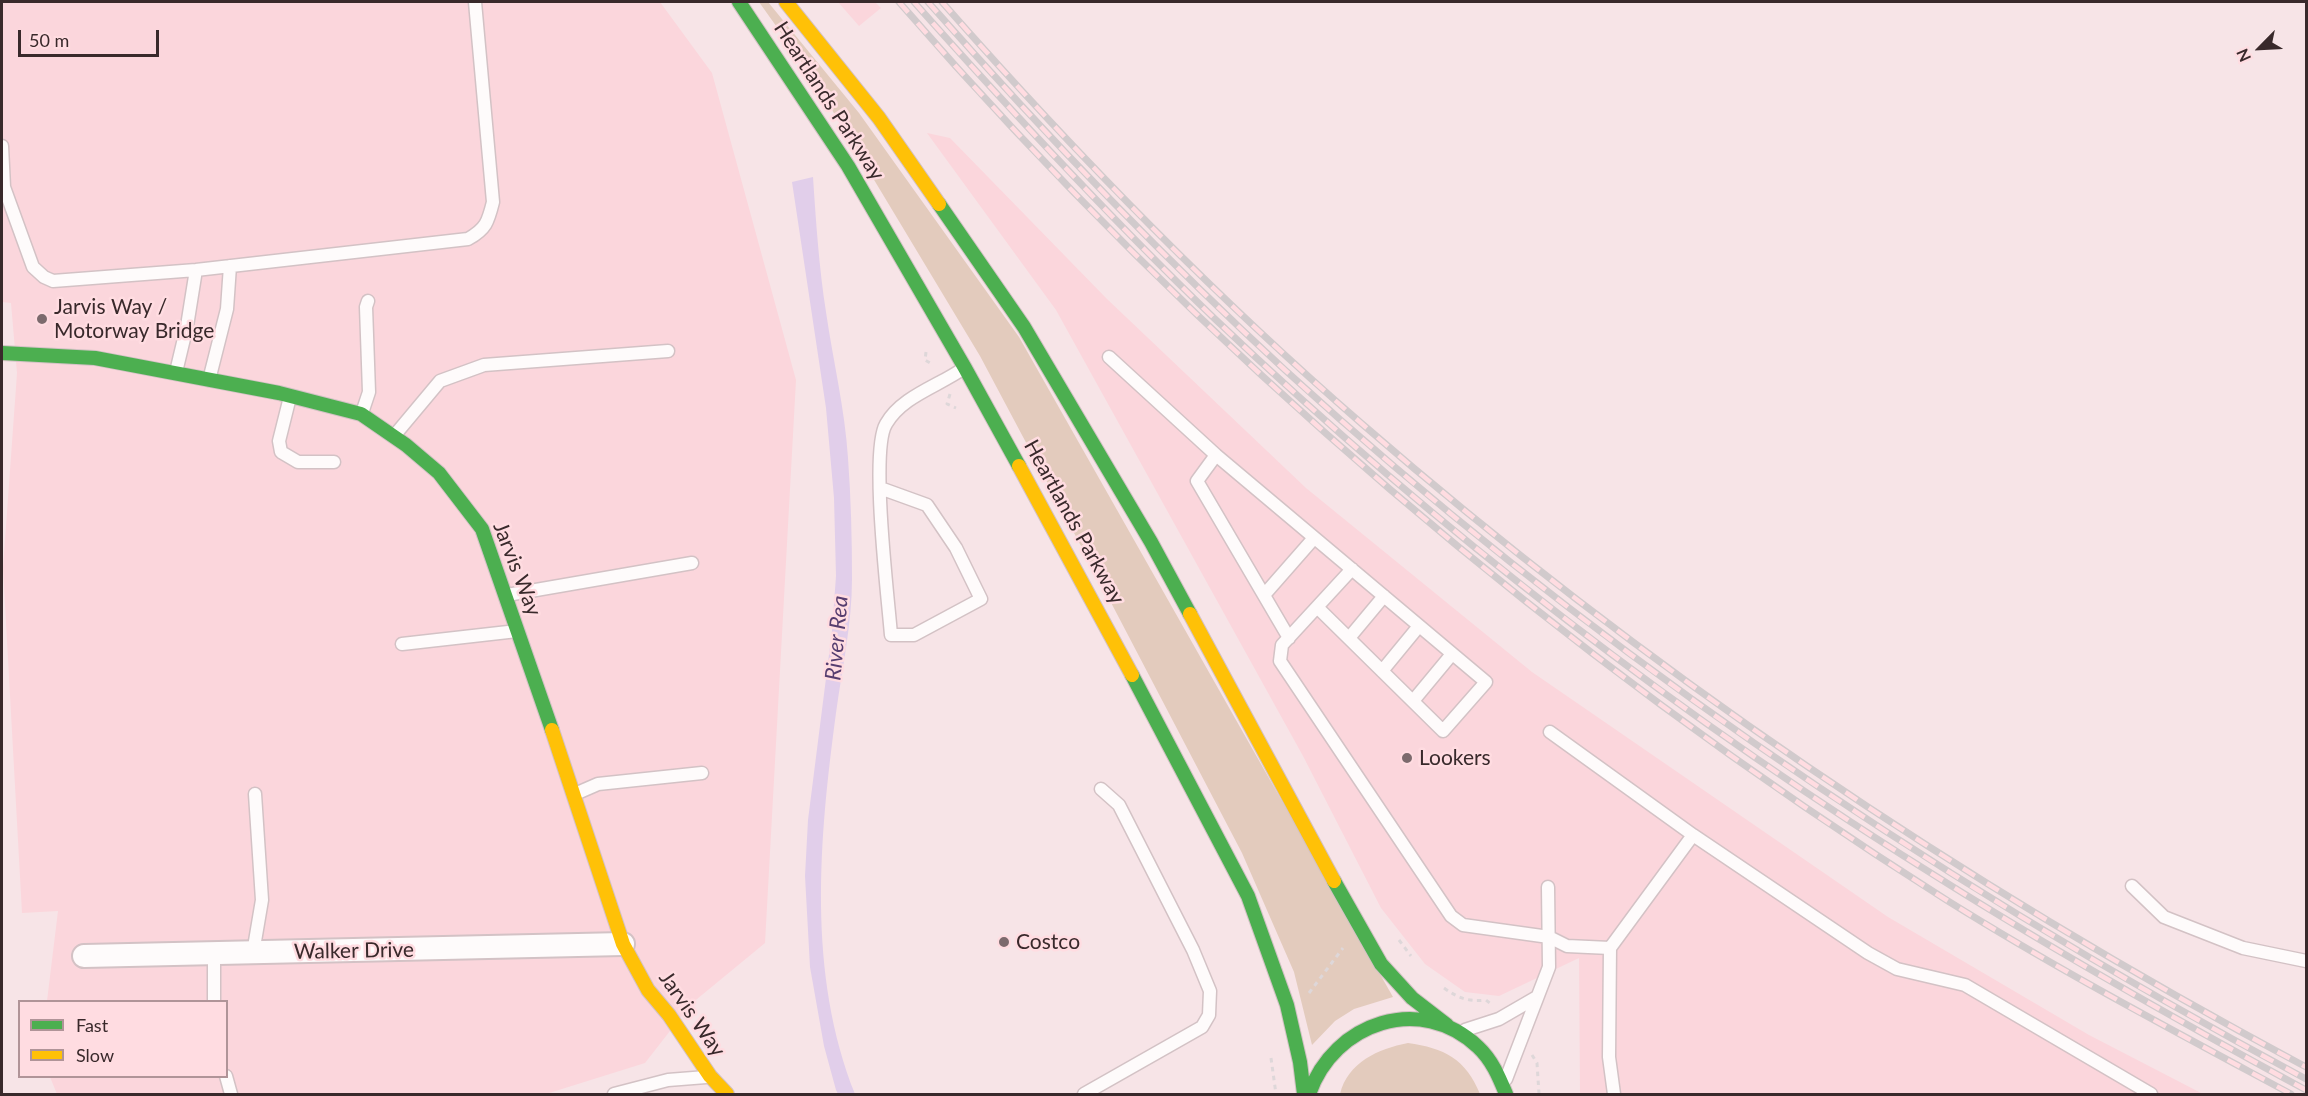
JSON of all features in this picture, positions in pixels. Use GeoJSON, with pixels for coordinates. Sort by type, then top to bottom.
{"type":"FeatureCollection","features":[{"type":"Feature","properties":{"kind":"main road","name":"Heartlands Parkway"},"geometry":{"type":"LineString","coordinates":[[739,2],[848,166],[959,372],[1081,579],[1248,896],[1287,1005],[1300,1062],[1304,1095]]}},
{"type":"Feature","properties":{"kind":"main road","name":"Heartlands Parkway"},"geometry":{"type":"LineString","coordinates":[[786,2],[879,118],[1024,327],[1151,542],[1382,964],[1413,998],[1484,1050],[1501,1077],[1505,1090]]}},
{"type":"Feature","properties":{"kind":"main road","name":"Jarvis Way"},"geometry":{"type":"LineString","coordinates":[[2,353],[95,358],[291,396],[361,414],[439,473],[482,529],[624,944],[648,990],[669,1015],[710,1076],[727,1095]]}},
{"type":"Feature","properties":{"kind":"main road"},"geometry":{"type":"LineString","coordinates":[[1309,1095],[1312,1084],[1326,1059],[1357,1031],[1386,1020],[1417,1017],[1453,1028]]}},
{"type":"Feature","properties":{"kind":"street","name":"Walker Drive"},"geometry":{"type":"LineString","coordinates":[[84,956],[624,944]]}},
{"type":"Feature","properties":{"kind":"lane"},"geometry":{"type":"LineString","coordinates":[[2,146],[4,187],[33,267],[44,277],[61,281],[196,270],[468,239],[482,231],[490,217],[493,202],[475,2]]}},
{"type":"Feature","properties":{"kind":"lane"},"geometry":{"type":"LineString","coordinates":[[209,380],[227,309],[230,266]]}},
{"type":"Feature","properties":{"kind":"lane"},"geometry":{"type":"LineString","coordinates":[[176,373],[188,326],[196,270]]}},
{"type":"Feature","properties":{"kind":"lane"},"geometry":{"type":"LineString","coordinates":[[361,414],[369,392],[366,307],[368,301]]}},
{"type":"Feature","properties":{"kind":"lane"},"geometry":{"type":"LineString","coordinates":[[394,437],[440,381],[484,365],[668,351]]}},
{"type":"Feature","properties":{"kind":"lane"},"geometry":{"type":"LineString","coordinates":[[1109,357],[1216,455],[1486,682],[1443,731],[1317,607]]}},
{"type":"Feature","properties":{"kind":"lane"},"geometry":{"type":"LineString","coordinates":[[880,488],[927,505],[956,548],[981,599],[915,635],[891,635],[878,463],[885,425],[906,402],[959,372]]}},
{"type":"Feature","properties":{"kind":"lane"},"geometry":{"type":"LineString","coordinates":[[291,396],[279,441],[281,452],[298,462],[334,462]]}},
{"type":"Feature","properties":{"kind":"lane"},"geometry":{"type":"LineString","coordinates":[[1216,455],[1197,481],[1288,638]]}},
{"type":"Feature","properties":{"kind":"lane"},"geometry":{"type":"LineString","coordinates":[[1264,595],[1314,538]]}},
{"type":"Feature","properties":{"kind":"lane"},"geometry":{"type":"LineString","coordinates":[[506,595],[692,563]]}},
{"type":"Feature","properties":{"kind":"lane"},"geometry":{"type":"LineString","coordinates":[[1352,569],[1282,645],[1280,661],[1451,915],[1463,925],[1550,937],[1567,946],[1610,948]]}},
{"type":"Feature","properties":{"kind":"lane"},"geometry":{"type":"LineString","coordinates":[[1349,638],[1384,596]]}},
{"type":"Feature","properties":{"kind":"lane"},"geometry":{"type":"LineString","coordinates":[[1382,671],[1419,626]]}},
{"type":"Feature","properties":{"kind":"lane"},"geometry":{"type":"LineString","coordinates":[[402,644],[518,631]]}},
{"type":"Feature","properties":{"kind":"lane"},"geometry":{"type":"LineString","coordinates":[[1413,701],[1452,654]]}},
{"type":"Feature","properties":{"kind":"lane"},"geometry":{"type":"LineString","coordinates":[[1550,732],[1693,835],[1868,953],[1897,969],[1965,985],[2151,1095]]}},
{"type":"Feature","properties":{"kind":"lane"},"geometry":{"type":"LineString","coordinates":[[573,794],[598,784],[702,773]]}},
{"type":"Feature","properties":{"kind":"lane"},"geometry":{"type":"LineString","coordinates":[[1084,1095],[1202,1027],[1209,1015],[1210,991],[1193,950],[1119,805],[1101,789]]}},
{"type":"Feature","properties":{"kind":"lane"},"geometry":{"type":"LineString","coordinates":[[253,953],[262,900],[255,794]]}},
{"type":"Feature","properties":{"kind":"lane"},"geometry":{"type":"LineString","coordinates":[[1614,1095],[1609,1057],[1610,948],[1693,835]]}},
{"type":"Feature","properties":{"kind":"lane"},"geometry":{"type":"LineString","coordinates":[[2132,886],[2164,916],[2243,948],[2307,961]]}},
{"type":"Feature","properties":{"kind":"lane"},"geometry":{"type":"LineString","coordinates":[[1505,1090],[1549,967],[1548,887]]}},
{"type":"Feature","properties":{"kind":"lane"},"geometry":{"type":"LineString","coordinates":[[213,1000],[214,954]]}},
{"type":"Feature","properties":{"kind":"lane"},"geometry":{"type":"LineString","coordinates":[[1453,1028],[1499,1019],[1537,997]]}},
{"type":"Feature","properties":{"kind":"lane"},"geometry":{"type":"LineString","coordinates":[[614,1095],[668,1080],[710,1076]]}},
{"type":"Feature","properties":{"kind":"lane"},"geometry":{"type":"LineString","coordinates":[[226,1078],[231,1095]]}},
{"type":"Feature","properties":{"kind":"path"},"geometry":{"type":"LineString","coordinates":[[927,348],[925,360],[959,372],[947,404],[955,407],[961,417]]}},
{"type":"Feature","properties":{"kind":"path"},"geometry":{"type":"LineString","coordinates":[[1287,1005],[1304,999],[1350,939],[1363,931]]}},
{"type":"Feature","properties":{"kind":"path"},"geometry":{"type":"LineString","coordinates":[[1270,1051],[1276,1095]]}},
{"type":"Feature","properties":{"kind":"shaded area"},"geometry":{"type":"Polygon","coordinates":[[[2,2],[660,2],[712,73],[796,380],[765,943],[691,1004],[645,1063],[546,1094],[57,1094],[50,1078],[228,1078],[228,1000],[47,1000],[58,911],[22,913],[3,568],[17,373],[11,303],[2,302],[2,2]]]}},
{"type":"Feature","properties":{"kind":"shaded area"},"geometry":{"type":"Polygon","coordinates":[[[759,2],[768,2],[859,113],[1019,337],[1393,997],[1354,1009],[1335,1021],[1312,1045],[1294,972],[1242,853],[1106,593],[980,356],[811,75],[759,2]]]}},
{"type":"Feature","properties":{"kind":"shaded area"},"geometry":{"type":"Polygon","coordinates":[[[838,2],[875,2],[881,8],[859,26],[838,2]]]}},
{"type":"Feature","properties":{"kind":"shaded area"},"geometry":{"type":"Polygon","coordinates":[[[927,133],[950,138],[1107,299],[1306,488],[1532,672],[1888,917],[2089,1035],[2203,1094],[1580,1094],[1579,958],[1499,996],[1465,992],[1425,964],[1381,908],[1303,756],[1056,310],[927,133]]]}},
{"type":"Feature","properties":{"kind":"shaded area"},"geometry":{"type":"Polygon","coordinates":[[[1408,1043],[1432,1048],[1452,1057],[1468,1072],[1480,1094],[1340,1094],[1344,1083],[1357,1065],[1375,1053],[1408,1043]]]}},
{"type":"Feature","properties":{"kind":"water","name":"River Rea"},"geometry":{"type":"Polygon","coordinates":[[[813,177],[824,295],[846,440],[852,549],[850,613],[825,809],[821,906],[823,954],[829,1002],[840,1048],[855,1094],[838,1094],[824,1046],[810,967],[805,876],[808,820],[832,631],[836,576],[834,498],[826,408],[792,182],[813,177]]]}},
{"type":"Feature","properties":{"kind":"railway"},"geometry":{"type":"LineString","coordinates":[[899,2],[1015,131],[1136,255],[1261,375],[1391,490],[1524,600],[1662,705],[1803,806],[1948,901],[2075,976],[2291,1094]]}},
{"type":"Feature","properties":{"kind":"railway"},"geometry":{"type":"LineString","coordinates":[[914,2],[1062,164],[1215,319],[1388,475],[1568,621],[1661,691],[1852,823],[2038,939],[2306,1090]]}},
{"type":"Feature","properties":{"kind":"railway"},"geometry":{"type":"LineString","coordinates":[[928,2],[1014,97],[1192,282],[1285,370],[1402,473],[1523,572],[1646,666],[1773,756],[1903,843],[2035,925],[2170,1004],[2306,1079]]}},
{"type":"Feature","properties":{"kind":"railway"},"geometry":{"type":"LineString","coordinates":[[942,2],[991,58],[1144,220],[1305,374],[1471,516],[1583,605],[1698,690],[1935,851],[2180,998],[2306,1067]]}},
{"type":"Feature","properties":{"kind":"traffic: fast"},"geometry":{"type":"LineString","coordinates":[[739,2],[848,166],[1019,466]]}},
{"type":"Feature","properties":{"kind":"traffic: fast"},"geometry":{"type":"LineString","coordinates":[[939,204],[1024,327],[1151,542],[1190,614]]}},
{"type":"Feature","properties":{"kind":"traffic: fast"},"geometry":{"type":"LineString","coordinates":[[2,353],[95,358],[279,393],[361,414],[406,445],[439,473],[482,529],[552,730]]}},
{"type":"Feature","properties":{"kind":"traffic: fast"},"geometry":{"type":"LineString","coordinates":[[1132,675],[1248,896],[1287,1005],[1300,1062],[1304,1094]]}},
{"type":"Feature","properties":{"kind":"traffic: fast"},"geometry":{"type":"LineString","coordinates":[[1334,881],[1381,964],[1412,998],[1447,1025]]}},
{"type":"Feature","properties":{"kind":"traffic: fast"},"geometry":{"type":"LineString","coordinates":[[1309,1094],[1321,1069],[1338,1049],[1358,1033],[1381,1023],[1406,1019],[1431,1021],[1455,1031],[1478,1047],[1491,1063],[1506,1094]]}},
{"type":"Feature","properties":{"kind":"traffic: slow"},"geometry":{"type":"LineString","coordinates":[[786,2],[879,118],[939,204]]}},
{"type":"Feature","properties":{"kind":"traffic: slow"},"geometry":{"type":"LineString","coordinates":[[1019,466],[1132,675]]}},
{"type":"Feature","properties":{"kind":"traffic: slow"},"geometry":{"type":"LineString","coordinates":[[1190,614],[1334,881]]}},
{"type":"Feature","properties":{"kind":"traffic: slow"},"geometry":{"type":"LineString","coordinates":[[552,730],[623,944],[648,990],[669,1015],[710,1076],[727,1094]]}},
{"type":"Feature","properties":{"kind":"place","name":"Jarvis Way / Motorway Bridge"},"geometry":{"type":"Point","coordinates":[42,319]}},
{"type":"Feature","properties":{"kind":"place","name":"Lookers"},"geometry":{"type":"Point","coordinates":[1407,758]}},
{"type":"Feature","properties":{"kind":"place","name":"Costco"},"geometry":{"type":"Point","coordinates":[1004,942]}}]}
